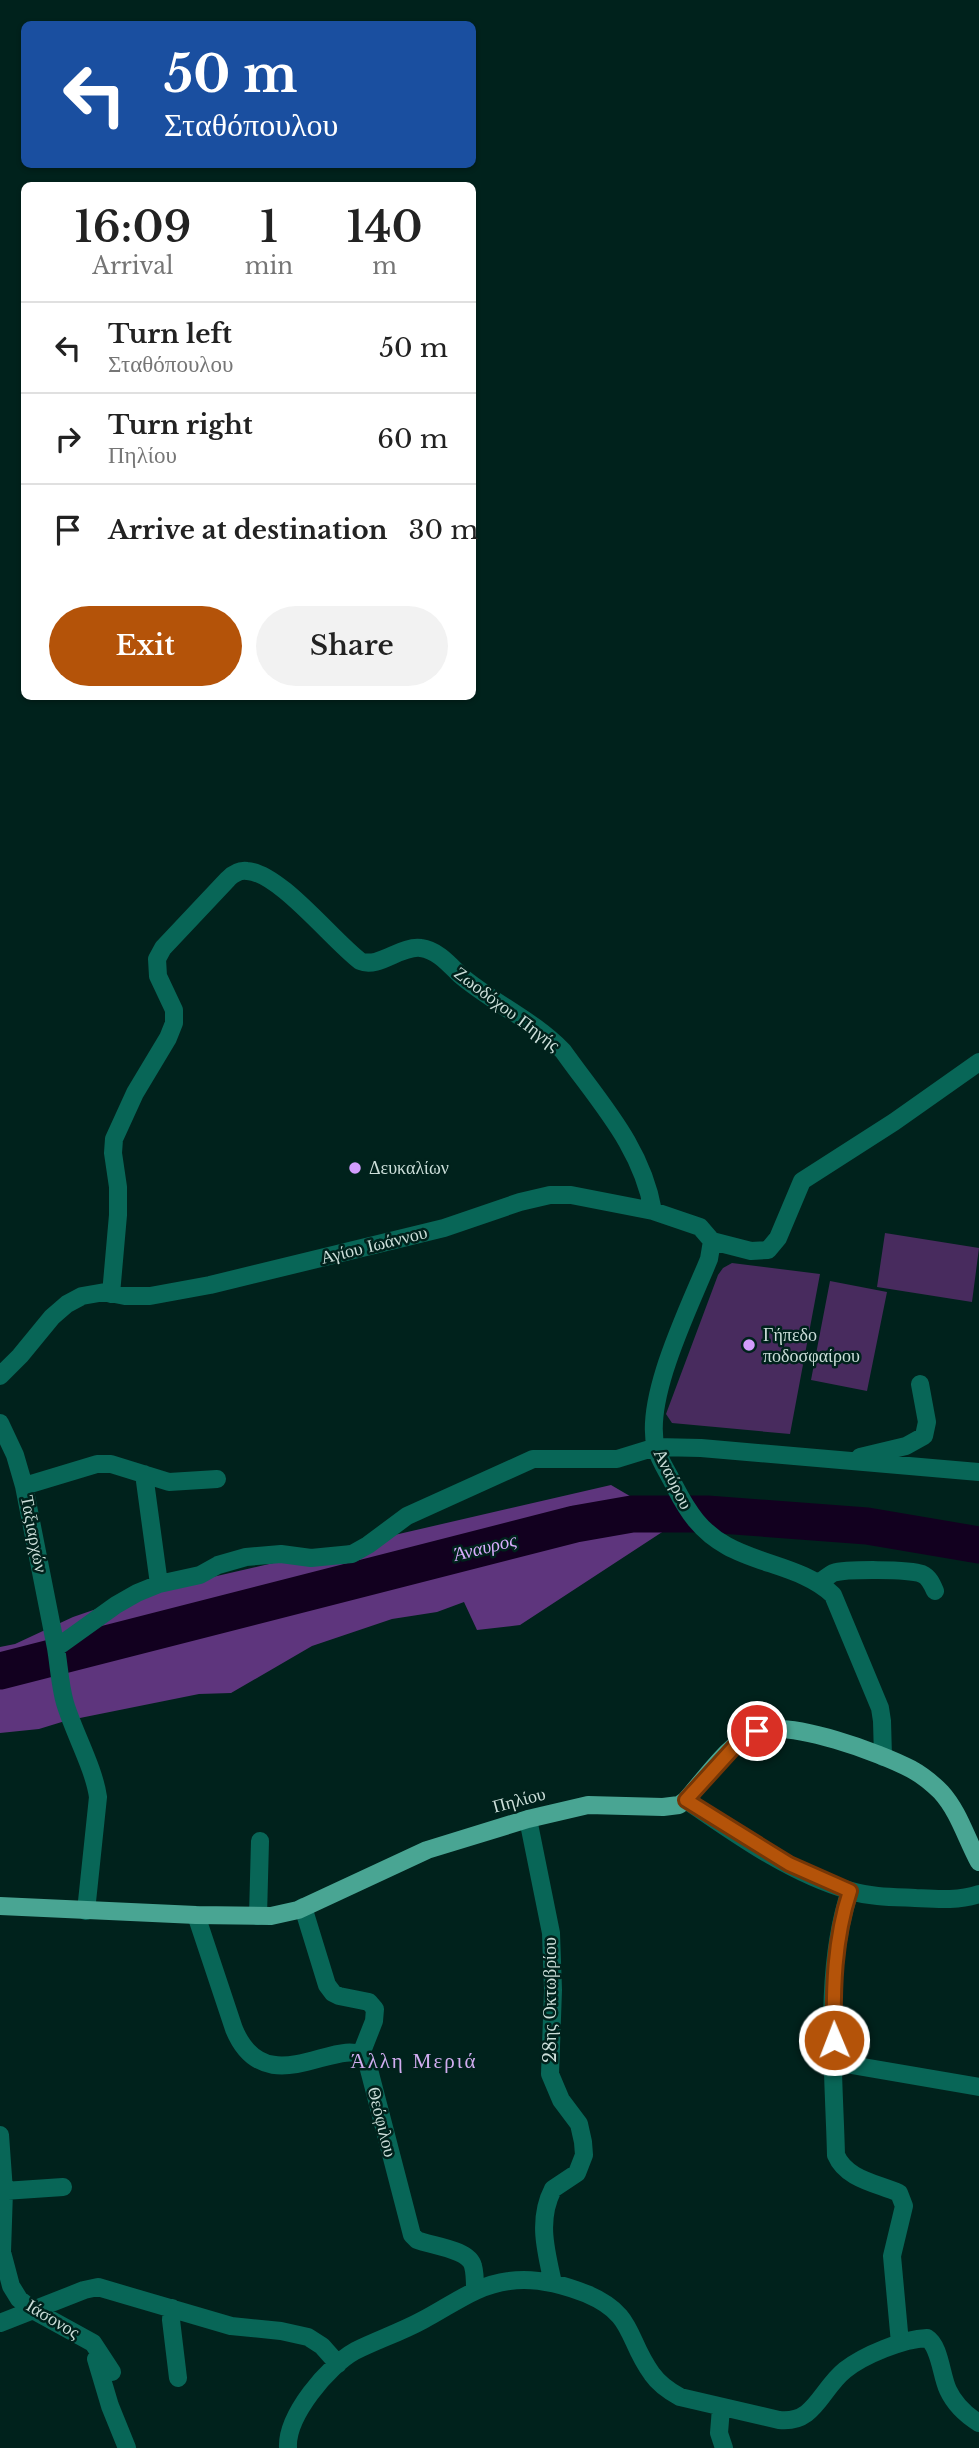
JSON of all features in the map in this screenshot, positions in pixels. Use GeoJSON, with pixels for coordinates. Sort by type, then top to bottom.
{"type":"FeatureCollection","features":[{"type":"Feature","properties":{"kind":"main road"},"geometry":{"type":"LineString","coordinates":[[686,1800],[736,1745],[757,1731],[770,1728],[789,1729],[883,1757],[922,1775],[940,1791],[957,1815],[979,1862]]}},
{"type":"Feature","properties":{"kind":"main road","name":"Πηλίου"},"geometry":{"type":"LineString","coordinates":[[0,1906],[196,1915],[258,1916],[287,1913],[427,1850],[528,1819],[588,1805],[663,1807],[679,1805],[686,1800]]}},
{"type":"Feature","properties":{"kind":"street","name":"Ζωοδόχου Πηγής"},"geometry":{"type":"LineString","coordinates":[[111,1294],[118,1214],[114,1139],[135,1093],[174,1024],[174,1010],[158,976],[157,959],[167,943],[238,871],[254,872],[276,885],[360,961],[371,962],[413,947],[432,950],[481,992],[551,1039],[563,1051],[632,1147],[644,1175],[653,1211]]}},
{"type":"Feature","properties":{"kind":"street","name":"Αγίου Ιωάννου"},"geometry":{"type":"LineString","coordinates":[[0,1376],[52,1317],[68,1304],[92,1293],[150,1296],[210,1285],[444,1228],[520,1202],[551,1195],[571,1195],[653,1211],[700,1227],[712,1241],[751,1251],[768,1250],[778,1238],[802,1181],[894,1122],[979,1062]]}},
{"type":"Feature","properties":{"kind":"street","name":"Αναύρου"},"geometry":{"type":"LineString","coordinates":[[712,1241],[709,1259],[663,1378],[655,1417],[656,1447],[686,1508],[698,1525],[726,1546],[763,1563],[820,1582]]}},
{"type":"Feature","properties":{"kind":"street"},"geometry":{"type":"LineString","coordinates":[[843,1461],[906,1446],[922,1438],[927,1422],[920,1384]]}},
{"type":"Feature","properties":{"kind":"street","name":"Ταξιαρχών"},"geometry":{"type":"LineString","coordinates":[[0,1423],[15,1455],[24,1486],[57,1651],[64,1700],[80,1748],[96,1782],[98,1797],[86,1911]]}},
{"type":"Feature","properties":{"kind":"street"},"geometry":{"type":"LineString","coordinates":[[57,1651],[116,1605],[136,1593],[159,1584],[200,1575],[218,1565],[246,1557],[281,1554],[311,1558],[352,1554],[407,1516],[533,1459],[617,1459],[656,1447],[701,1448],[979,1472]]}},
{"type":"Feature","properties":{"kind":"street"},"geometry":{"type":"LineString","coordinates":[[24,1486],[97,1464],[111,1464],[174,1483],[217,1479]]}},
{"type":"Feature","properties":{"kind":"street"},"geometry":{"type":"LineString","coordinates":[[144,1474],[159,1584]]}},
{"type":"Feature","properties":{"kind":"street"},"geometry":{"type":"LineString","coordinates":[[883,1757],[880,1708],[833,1595],[820,1582],[833,1573],[889,1570],[925,1575],[935,1591]]}},
{"type":"Feature","properties":{"kind":"street"},"geometry":{"type":"LineString","coordinates":[[686,1800],[789,1864],[850,1891],[868,1895],[953,1899],[979,1894]]}},
{"type":"Feature","properties":{"kind":"street","name":"28ης Οκτωβρίου"},"geometry":{"type":"LineString","coordinates":[[528,1819],[551,1933],[553,1990],[550,2074],[561,2100],[579,2124],[584,2149],[582,2166],[577,2173],[553,2189],[546,2209],[543,2233],[554,2283]]}},
{"type":"Feature","properties":{"kind":"street"},"geometry":{"type":"LineString","coordinates":[[258,1916],[260,1841]]}},
{"type":"Feature","properties":{"kind":"street"},"geometry":{"type":"LineString","coordinates":[[850,1891],[838,1934],[835,1969],[836,2155],[840,2166],[849,2174],[899,2193],[903,2200],[904,2206],[892,2256],[900,2343]]}},
{"type":"Feature","properties":{"kind":"street"},"geometry":{"type":"LineString","coordinates":[[196,1915],[234,2029],[248,2053],[258,2059],[288,2066],[349,2053],[361,2054],[374,2021],[375,2009],[369,2002],[336,1995],[327,1985],[303,1907]]}},
{"type":"Feature","properties":{"kind":"street","name":"Θεόφιλου"},"geometry":{"type":"LineString","coordinates":[[361,2054],[366,2058],[412,2235],[417,2240],[470,2258],[474,2268],[475,2289]]}},
{"type":"Feature","properties":{"kind":"street"},"geometry":{"type":"LineString","coordinates":[[834,2062],[979,2087]]}},
{"type":"Feature","properties":{"kind":"street","name":"Ιάσονος"},"geometry":{"type":"LineString","coordinates":[[0,2135],[4,2191],[2,2252],[5,2270],[14,2293],[33,2310],[93,2343],[112,2372]]}},
{"type":"Feature","properties":{"kind":"street"},"geometry":{"type":"LineString","coordinates":[[4,2191],[63,2187]]}},
{"type":"Feature","properties":{"kind":"street"},"geometry":{"type":"LineString","coordinates":[[288,2448],[288,2434],[303,2404],[338,2364],[354,2352],[423,2320],[475,2289],[506,2281],[532,2280],[554,2283],[590,2295],[618,2315],[628,2327],[652,2374],[668,2390],[680,2397],[779,2420],[798,2420],[808,2413],[828,2386],[845,2370],[900,2343],[927,2338],[936,2347],[938,2362],[956,2404],[979,2423]]}},
{"type":"Feature","properties":{"kind":"street"},"geometry":{"type":"LineString","coordinates":[[0,2323],[98,2287],[231,2326],[309,2337],[322,2346],[338,2364]]}},
{"type":"Feature","properties":{"kind":"street"},"geometry":{"type":"LineString","coordinates":[[172,2308],[178,2378]]}},
{"type":"Feature","properties":{"kind":"street"},"geometry":{"type":"LineString","coordinates":[[93,2343],[110,2406],[127,2448]]}},
{"type":"Feature","properties":{"kind":"street"},"geometry":{"type":"LineString","coordinates":[[722,2408],[719,2433],[724,2448]]}},
{"type":"Feature","properties":{"kind":"shaded area"},"geometry":{"type":"Polygon","coordinates":[[[885,1233],[979,1248],[972,1302],[877,1287],[885,1233]]]}},
{"type":"Feature","properties":{"kind":"shaded area","name":"Γήπεδο ποδοσφαίρου"},"geometry":{"type":"Polygon","coordinates":[[[732,1263],[820,1274],[790,1434],[672,1423],[666,1414],[718,1275],[732,1263]]]}},
{"type":"Feature","properties":{"kind":"shaded area"},"geometry":{"type":"Polygon","coordinates":[[[830,1281],[887,1292],[867,1391],[811,1380],[830,1281]]]}},
{"type":"Feature","properties":{"kind":"shaded area"},"geometry":{"type":"Polygon","coordinates":[[[611,1485],[676,1523],[520,1625],[477,1630],[464,1602],[437,1612],[392,1619],[312,1646],[231,1693],[199,1694],[65,1721],[39,1729],[0,1733],[0,1647],[15,1644],[73,1617],[143,1593],[611,1485]]]}},
{"type":"Feature","properties":{"kind":"waterway","name":"Άναυρος"},"geometry":{"type":"LineString","coordinates":[[0,1671],[575,1524],[632,1514],[707,1514],[867,1526],[979,1545]]}},
{"type":"Feature","properties":{"kind":"place","name":"Δευκαλίων"},"geometry":{"type":"Point","coordinates":[355,1168]}},
{"type":"Feature","properties":{"kind":"place","name":"Γήπεδο ποδοσφαίρου"},"geometry":{"type":"Point","coordinates":[749,1345]}},
{"type":"Feature","properties":{"kind":"district","name":"Άλλη Μεριά"},"geometry":{"type":"Point","coordinates":[414,2061]}},
{"type":"Feature","properties":{"kind":"route"},"geometry":{"type":"LineString","coordinates":[[757,1731],[736,1745],[686,1800],[733,1832],[789,1864],[850,1891],[838,1934],[833,1994],[834,2040]]}}]}
